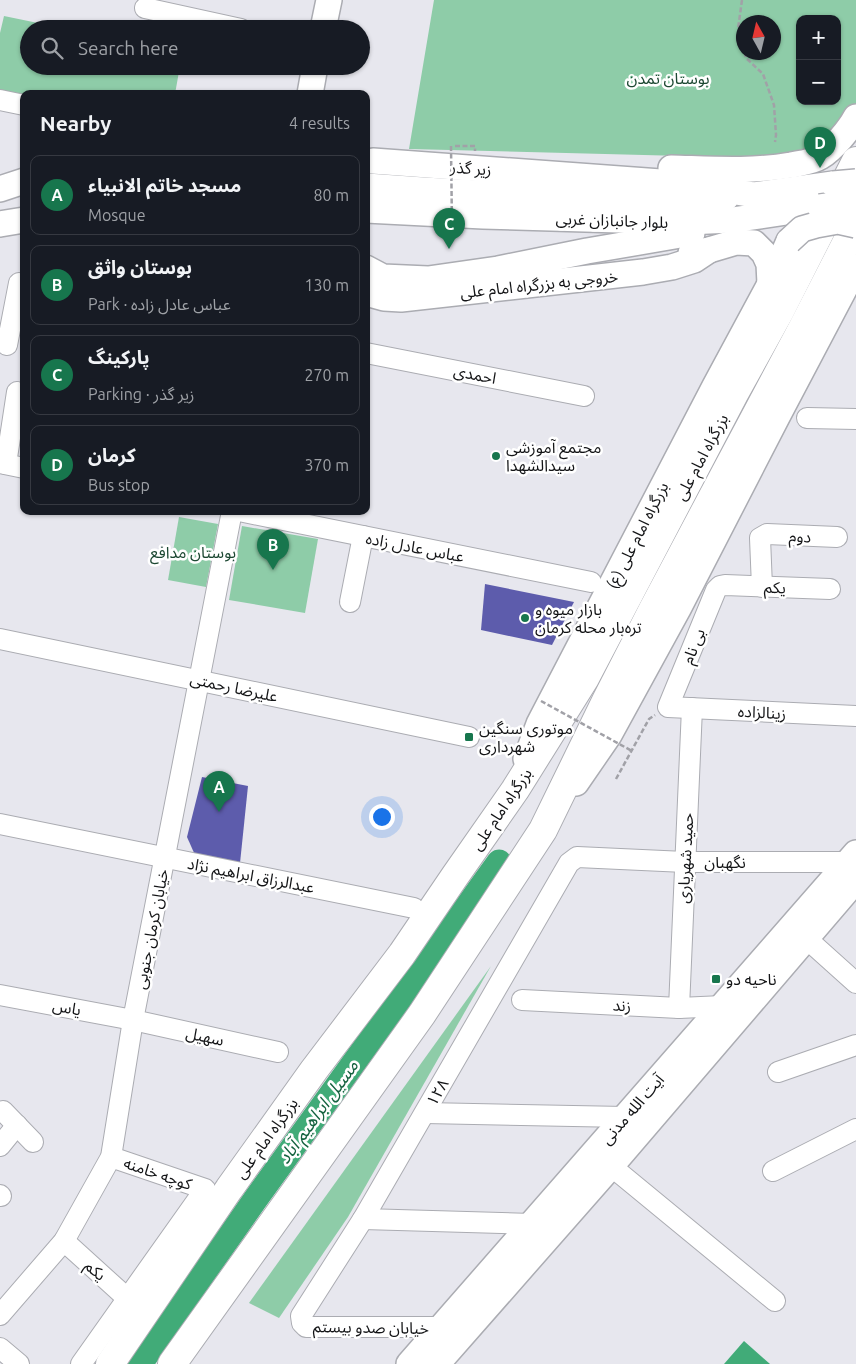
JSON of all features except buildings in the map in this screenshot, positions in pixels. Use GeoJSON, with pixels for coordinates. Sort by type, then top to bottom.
{"type":"FeatureCollection","features":[{"type":"Feature","properties":{"kind":"highway","name":"بزرگراه امام علی"},"geometry":{"type":"LineString","coordinates":[[110,1364],[229,1189],[320,1062],[402,954],[515,790],[585,678],[734,394],[780,311],[856,161]]}},
{"type":"Feature","properties":{"kind":"highway","name":"بزرگراه امام علی"},"geometry":{"type":"LineString","coordinates":[[172,1364],[422,1014],[543,830],[649,617],[856,225]]}},
{"type":"Feature","properties":{"kind":"main road"},"geometry":{"type":"LineString","coordinates":[[325,20],[329,0]]}},
{"type":"Feature","properties":{"kind":"main road"},"geometry":{"type":"LineString","coordinates":[[311,90],[313,75]]}},
{"type":"Feature","properties":{"kind":"main road"},"geometry":{"type":"LineString","coordinates":[[568,176],[608,169],[753,170],[805,163],[822,156],[854,127]]}},
{"type":"Feature","properties":{"kind":"main road"},"geometry":{"type":"LineString","coordinates":[[370,169],[399,183],[423,190]]}},
{"type":"Feature","properties":{"kind":"main road","name":"زیر گذر"},"geometry":{"type":"LineString","coordinates":[[370,169],[568,176]]}},
{"type":"Feature","properties":{"kind":"main road","name":"بلوار جانبازان غربی"},"geometry":{"type":"LineString","coordinates":[[568,176],[688,184],[754,195]]}},
{"type":"Feature","properties":{"kind":"main road","name":"بلوار جانبازان غربی"},"geometry":{"type":"LineString","coordinates":[[370,186],[680,204],[845,183]]}},
{"type":"Feature","properties":{"kind":"main road"},"geometry":{"type":"LineString","coordinates":[[0,201],[18,186]]}},
{"type":"Feature","properties":{"kind":"main road","name":"بلوار جانبازان غربی"},"geometry":{"type":"LineString","coordinates":[[370,210],[483,216],[687,222],[732,220],[856,202]]}},
{"type":"Feature","properties":{"kind":"main road"},"geometry":{"type":"LineString","coordinates":[[370,270],[383,277],[428,279],[498,269],[587,251],[706,231],[732,220]]}},
{"type":"Feature","properties":{"kind":"main road"},"geometry":{"type":"LineString","coordinates":[[0,224],[20,221]]}},
{"type":"Feature","properties":{"kind":"main road","name":"بزرگراه امام علی (ع)"},"geometry":{"type":"LineString","coordinates":[[515,790],[539,724],[714,386],[770,284],[789,241],[802,229],[816,225],[838,222],[856,225]]}},
{"type":"Feature","properties":{"kind":"main road"},"geometry":{"type":"LineString","coordinates":[[534,261],[559,267],[590,265],[709,250],[736,242],[754,243],[764,252],[769,264],[770,284]]}},
{"type":"Feature","properties":{"kind":"main road","name":"خروجی به بزرگراه امام علی"},"geometry":{"type":"LineString","coordinates":[[370,294],[401,300],[643,272],[672,267],[694,260],[709,250]]}},
{"type":"Feature","properties":{"kind":"main road"},"geometry":{"type":"LineString","coordinates":[[543,830],[609,735],[678,610],[856,267]]}},
{"type":"Feature","properties":{"kind":"main road","name":"آیت الله مدنی"},"geometry":{"type":"LineString","coordinates":[[409,1364],[723,1006],[799,933],[853,865]]}},
{"type":"Feature","properties":{"kind":"main road"},"geometry":{"type":"LineString","coordinates":[[437,1364],[611,1166],[799,933]]}},
{"type":"Feature","properties":{"kind":"street"},"geometry":{"type":"LineString","coordinates":[[145,8],[200,20]]}},
{"type":"Feature","properties":{"kind":"street"},"geometry":{"type":"LineString","coordinates":[[0,100],[20,104]]}},
{"type":"Feature","properties":{"kind":"street"},"geometry":{"type":"LineString","coordinates":[[7,345],[14,283]]}},
{"type":"Feature","properties":{"kind":"street","name":"احمدی"},"geometry":{"type":"LineString","coordinates":[[370,354],[584,396]]}},
{"type":"Feature","properties":{"kind":"street"},"geometry":{"type":"LineString","coordinates":[[10,465],[18,392]]}},
{"type":"Feature","properties":{"kind":"street"},"geometry":{"type":"LineString","coordinates":[[807,418],[856,419]]}},
{"type":"Feature","properties":{"kind":"street","name":"خیابان کرمان جنوبی"},"geometry":{"type":"LineString","coordinates":[[0,1315],[64,1241],[111,1157],[133,1020],[231,515]]}},
{"type":"Feature","properties":{"kind":"street","name":"عباس عادل زاده"},"geometry":{"type":"LineString","coordinates":[[259,515],[591,582]]}},
{"type":"Feature","properties":{"kind":"street","name":"دوم"},"geometry":{"type":"LineString","coordinates":[[762,587],[760,538],[764,535],[837,537]]}},
{"type":"Feature","properties":{"kind":"street"},"geometry":{"type":"LineString","coordinates":[[350,602],[363,536]]}},
{"type":"Feature","properties":{"kind":"street","name":"یکم"},"geometry":{"type":"LineString","coordinates":[[720,586],[830,589]]}},
{"type":"Feature","properties":{"kind":"street","name":"بی نام"},"geometry":{"type":"LineString","coordinates":[[668,707],[716,590],[720,586]]}},
{"type":"Feature","properties":{"kind":"street","name":"علیرضا رحمتی"},"geometry":{"type":"LineString","coordinates":[[0,639],[469,737]]}},
{"type":"Feature","properties":{"kind":"street","name":"زینالزاده"},"geometry":{"type":"LineString","coordinates":[[668,707],[856,716]]}},
{"type":"Feature","properties":{"kind":"street","name":"حمید شهریاری"},"geometry":{"type":"LineString","coordinates":[[678,1008],[692,708]]}},
{"type":"Feature","properties":{"kind":"street","name":"عبدالرزاق ابراهیم نژاد"},"geometry":{"type":"LineString","coordinates":[[0,824],[414,908]]}},
{"type":"Feature","properties":{"kind":"street","name":"نگهبان"},"geometry":{"type":"LineString","coordinates":[[572,860],[577,857],[685,862],[853,865]]}},
{"type":"Feature","properties":{"kind":"street","name":"۱۲۸"},"geometry":{"type":"LineString","coordinates":[[302,1323],[301,1316],[363,1219],[572,860]]}},
{"type":"Feature","properties":{"kind":"street"},"geometry":{"type":"LineString","coordinates":[[799,933],[856,983]]}},
{"type":"Feature","properties":{"kind":"street","name":"یاس"},"geometry":{"type":"LineString","coordinates":[[0,995],[133,1020]]}},
{"type":"Feature","properties":{"kind":"street","name":"زند"},"geometry":{"type":"LineString","coordinates":[[522,1000],[678,1008],[723,1006]]}},
{"type":"Feature","properties":{"kind":"street","name":"سهیل"},"geometry":{"type":"LineString","coordinates":[[133,1020],[278,1052]]}},
{"type":"Feature","properties":{"kind":"street"},"geometry":{"type":"LineString","coordinates":[[778,1072],[856,1045]]}},
{"type":"Feature","properties":{"kind":"street"},"geometry":{"type":"LineString","coordinates":[[2,1111],[33,1142]]}},
{"type":"Feature","properties":{"kind":"street"},"geometry":{"type":"LineString","coordinates":[[425,1113],[625,1117]]}},
{"type":"Feature","properties":{"kind":"street"},"geometry":{"type":"LineString","coordinates":[[0,1146],[17,1125]]}},
{"type":"Feature","properties":{"kind":"street"},"geometry":{"type":"LineString","coordinates":[[773,1171],[856,1129]]}},
{"type":"Feature","properties":{"kind":"street","name":"کوچه خامنه"},"geometry":{"type":"LineString","coordinates":[[111,1157],[205,1189],[128,1299]]}},
{"type":"Feature","properties":{"kind":"street"},"geometry":{"type":"LineString","coordinates":[[611,1166],[775,1301]]}},
{"type":"Feature","properties":{"kind":"street"},"geometry":{"type":"LineString","coordinates":[[363,1219],[532,1224]]}},
{"type":"Feature","properties":{"kind":"street","name":"یکم"},"geometry":{"type":"LineString","coordinates":[[64,1241],[128,1299]]}},
{"type":"Feature","properties":{"kind":"street"},"geometry":{"type":"LineString","coordinates":[[81,1364],[128,1299]]}},
{"type":"Feature","properties":{"kind":"street","name":"خیابان صدو بیستم"},"geometry":{"type":"LineString","coordinates":[[302,1323],[306,1327],[441,1327]]}},
{"type":"Feature","properties":{"kind":"street"},"geometry":{"type":"LineString","coordinates":[[0,1348],[19,1364]]}},
{"type":"Feature","properties":{"kind":"path"},"geometry":{"type":"LineString","coordinates":[[740,15],[742,0]]}},
{"type":"Feature","properties":{"kind":"path"},"geometry":{"type":"LineString","coordinates":[[748,60],[763,74],[774,106],[775,142]]}},
{"type":"Feature","properties":{"kind":"path"},"geometry":{"type":"LineString","coordinates":[[452,228],[451,146],[475,146]]}},
{"type":"Feature","properties":{"kind":"path"},"geometry":{"type":"LineString","coordinates":[[541,701],[632,751]]}},
{"type":"Feature","properties":{"kind":"path"},"geometry":{"type":"LineString","coordinates":[[616,779],[649,719]]}},
{"type":"Feature","properties":{"kind":"green space","name":"بوستان تمدن"},"geometry":{"type":"Polygon","coordinates":[[[434,0],[856,0],[856,103],[847,119],[820,146],[793,154],[760,158],[409,149],[434,0]]]}},
{"type":"Feature","properties":{"kind":"green space"},"geometry":{"type":"Polygon","coordinates":[[[4,16],[23,20],[20,20],[20,75],[178,75],[176,90],[20,90],[20,96],[0,92],[0,33],[4,16]]]}},
{"type":"Feature","properties":{"kind":"green space","name":"بوستان مدافع"},"geometry":{"type":"Polygon","coordinates":[[[179,517],[218,524],[206,587],[168,580],[179,517]]]}},
{"type":"Feature","properties":{"kind":"green space"},"geometry":{"type":"Polygon","coordinates":[[[242,526],[318,539],[305,613],[229,600],[242,526]]]}},
{"type":"Feature","properties":{"kind":"green space"},"geometry":{"type":"Polygon","coordinates":[[[491,966],[348,1217],[279,1318],[249,1303],[491,966]]]}},
{"type":"Feature","properties":{"kind":"shaded area"},"geometry":{"type":"Polygon","coordinates":[[[744,1341],[770,1364],[724,1364],[744,1341]]]}},
{"type":"Feature","properties":{"kind":"waterway","name":"مسیل ابراهیم آباد"},"geometry":{"type":"LineString","coordinates":[[140,1364],[257,1197],[499,862]]}},
{"type":"Feature","properties":{"kind":"place","name":"کرمان"},"geometry":{"type":"Point","coordinates":[820,168]}},
{"type":"Feature","properties":{"kind":"place","name":"پارکینگ"},"geometry":{"type":"Point","coordinates":[449,249]}},
{"type":"Feature","properties":{"kind":"place","name":"مجتمع آموزشی سیدالشهدا"},"geometry":{"type":"Point","coordinates":[496,456]}},
{"type":"Feature","properties":{"kind":"place","name":"بوستان واثق"},"geometry":{"type":"Point","coordinates":[273,570]}},
{"type":"Feature","properties":{"kind":"place","name":"بازار میوه و تره‌بار محله کرمان"},"geometry":{"type":"Point","coordinates":[525,618]}},
{"type":"Feature","properties":{"kind":"place","name":"موتوری سنگین شهرداری"},"geometry":{"type":"Point","coordinates":[469,737]}},
{"type":"Feature","properties":{"kind":"place","name":"مسجد خاتم الانبیاء"},"geometry":{"type":"Point","coordinates":[219,812]}},
{"type":"Feature","properties":{"kind":"place","name":"ناحیه دو"},"geometry":{"type":"Point","coordinates":[716,979]}}]}
